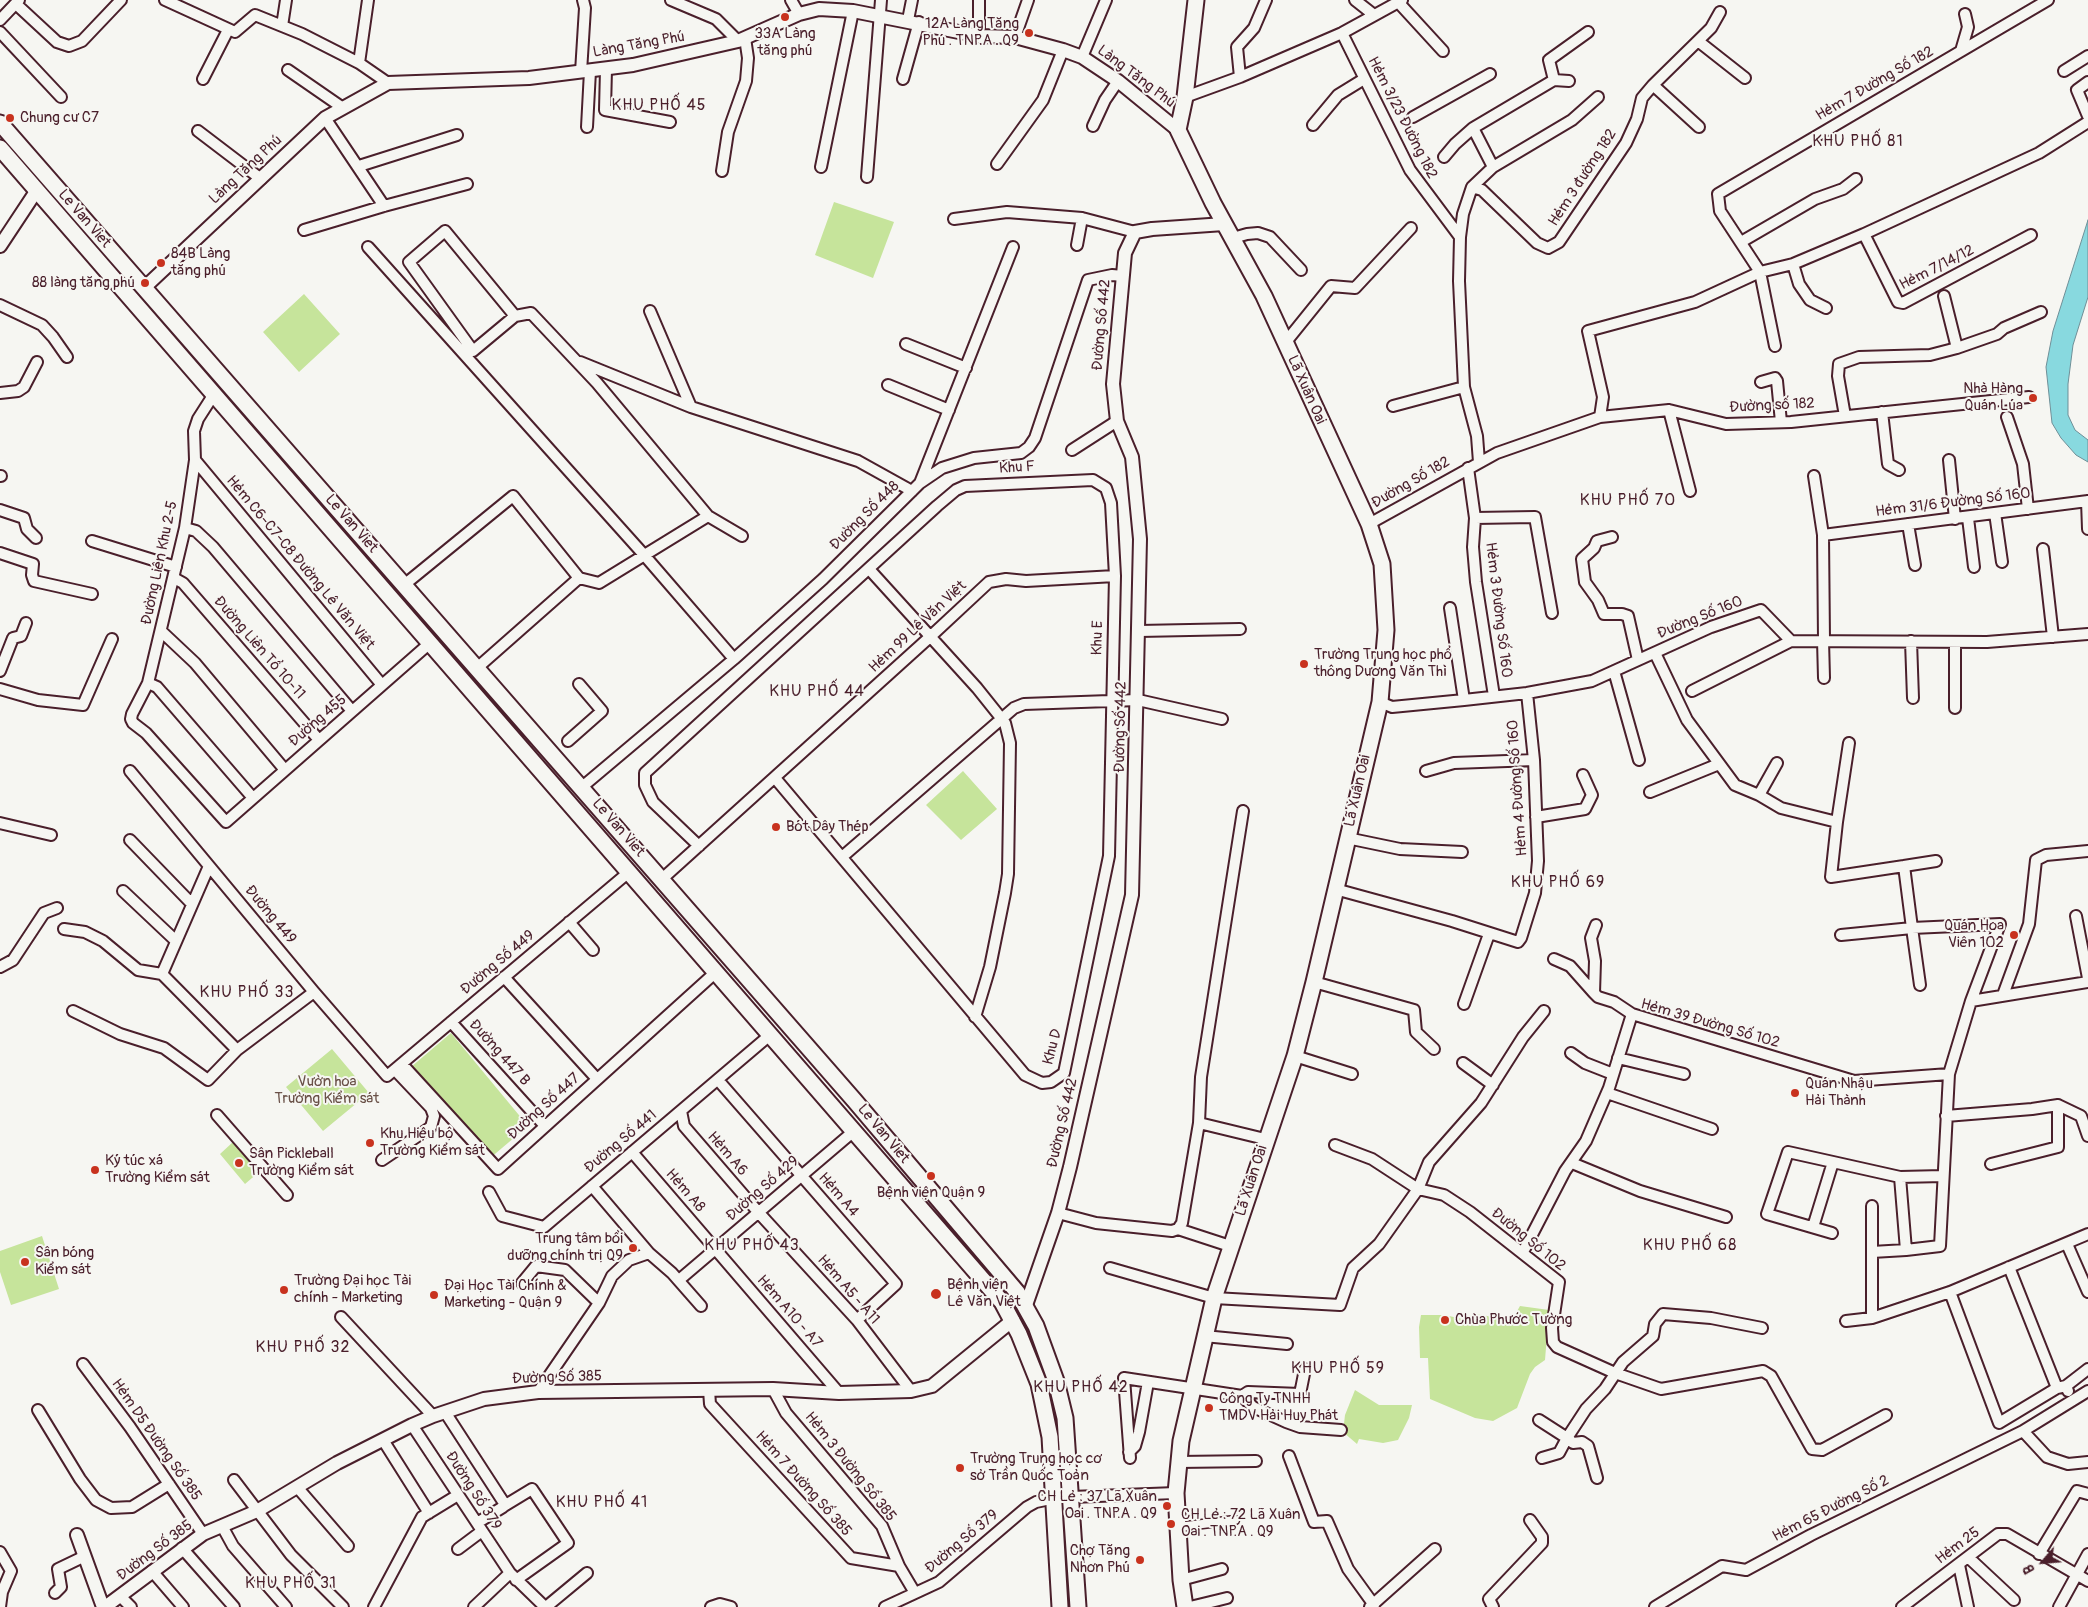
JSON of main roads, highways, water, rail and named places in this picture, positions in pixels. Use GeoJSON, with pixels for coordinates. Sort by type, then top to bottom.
{"type":"FeatureCollection","features":[{"type":"Feature","properties":{"kind":"main road","name":"Lã Xuân Oai"},"geometry":{"type":"LineString","coordinates":[[1185,1607],[1181,1580],[1176,1493],[1178,1462],[1204,1336],[1214,1298],[1265,1139],[1295,1056],[1314,982],[1380,702],[1386,630],[1382,564],[1370,524],[1286,343],[1178,130],[1185,97],[1196,0]]}},
{"type":"Feature","properties":{"kind":"main road","name":"Le Van Viet"},"geometry":{"type":"LineString","coordinates":[[0,123],[870,1118],[1026,1305],[1056,1381],[1062,1405],[1072,1497],[1078,1607]]}},
{"type":"Feature","properties":{"kind":"main road","name":"Le Van Viet"},"geometry":{"type":"LineString","coordinates":[[0,148],[1002,1302],[1013,1320],[1039,1384],[1045,1408],[1050,1436],[1055,1498],[1060,1607]]}},
{"type":"Feature","properties":{"kind":"main road"},"geometry":{"type":"LineString","coordinates":[[37,190],[48,178]]}},
{"type":"Feature","properties":{"kind":"main road"},"geometry":{"type":"LineString","coordinates":[[132,299],[144,288]]}},
{"type":"Feature","properties":{"kind":"main road"},"geometry":{"type":"LineString","coordinates":[[430,643],[444,630]]}},
{"type":"Feature","properties":{"kind":"main road"},"geometry":{"type":"LineString","coordinates":[[567,800],[582,788]]}},
{"type":"Feature","properties":{"kind":"main road"},"geometry":{"type":"LineString","coordinates":[[587,824],[602,810]]}},
{"type":"Feature","properties":{"kind":"main road"},"geometry":{"type":"LineString","coordinates":[[628,872],[644,859]]}},
{"type":"Feature","properties":{"kind":"main road"},"geometry":{"type":"LineString","coordinates":[[854,1131],[870,1118]]}},
{"type":"Feature","properties":{"kind":"main road"},"geometry":{"type":"LineString","coordinates":[[1013,1320],[1026,1305]]}},
{"type":"Feature","properties":{"kind":"main road"},"geometry":{"type":"LineString","coordinates":[[1055,1498],[1072,1497]]}},
{"type":"Feature","properties":{"kind":"water"},"geometry":{"type":"Polygon","coordinates":[[[2088,220],[2088,297],[2073,345],[2068,384],[2068,415],[2075,430],[2088,440],[2088,462],[2076,455],[2061,438],[2052,423],[2046,367],[2053,331],[2088,220]]]}},
{"type":"Feature","properties":{"kind":"place","name":"33A Làng tăng phú"},"geometry":{"type":"Point","coordinates":[785,17]}},
{"type":"Feature","properties":{"kind":"place","name":"12A Làng Tăng Phú . TNP.A . Q9"},"geometry":{"type":"Point","coordinates":[1029,33]}},
{"type":"Feature","properties":{"kind":"place","name":"Chung cư C7"},"geometry":{"type":"Point","coordinates":[10,118]}},
{"type":"Feature","properties":{"kind":"place","name":"84B Làng tăng phú"},"geometry":{"type":"Point","coordinates":[161,263]}},
{"type":"Feature","properties":{"kind":"place","name":"88 làng tăng phú"},"geometry":{"type":"Point","coordinates":[145,283]}},
{"type":"Feature","properties":{"kind":"place","name":"Nhà Hàng Quán Lúa"},"geometry":{"type":"Point","coordinates":[2033,398]}},
{"type":"Feature","properties":{"kind":"place","name":"Trường Trung học phổ thông Dương Văn Thì"},"geometry":{"type":"Point","coordinates":[1304,664]}},
{"type":"Feature","properties":{"kind":"place","name":"Bót Dây Thép"},"geometry":{"type":"Point","coordinates":[776,827]}},
{"type":"Feature","properties":{"kind":"place","name":"Quán Hoa Viên 102"},"geometry":{"type":"Point","coordinates":[2014,935]}},
{"type":"Feature","properties":{"kind":"place","name":"Quán Nhậu Hải Thành"},"geometry":{"type":"Point","coordinates":[1795,1093]}},
{"type":"Feature","properties":{"kind":"place","name":"Khu Hiệu bộ Trường Kiểm sát"},"geometry":{"type":"Point","coordinates":[370,1143]}},
{"type":"Feature","properties":{"kind":"place","name":"Sân Pickleball Trường Kiểm sát"},"geometry":{"type":"Point","coordinates":[239,1163]}},
{"type":"Feature","properties":{"kind":"place","name":"Ký túc xá Trường Kiểm sát"},"geometry":{"type":"Point","coordinates":[95,1170]}},
{"type":"Feature","properties":{"kind":"place","name":"Bệnh viện Quận 9"},"geometry":{"type":"Point","coordinates":[931,1176]}},
{"type":"Feature","properties":{"kind":"place","name":"Trung tâm bồi dưỡng chính trị Q9"},"geometry":{"type":"Point","coordinates":[633,1248]}},
{"type":"Feature","properties":{"kind":"place","name":"Sân bóng Kiểm sát"},"geometry":{"type":"Point","coordinates":[25,1262]}},
{"type":"Feature","properties":{"kind":"place","name":"Trường Đại học Tài chính - Marketing"},"geometry":{"type":"Point","coordinates":[284,1290]}},
{"type":"Feature","properties":{"kind":"place","name":"Bệnh viện Lê Văn Việt"},"geometry":{"type":"Point","coordinates":[936,1294]}},
{"type":"Feature","properties":{"kind":"place","name":"Đại Học Tài Chính & Marketing - Quận 9"},"geometry":{"type":"Point","coordinates":[434,1295]}},
{"type":"Feature","properties":{"kind":"place","name":"Chùa Phước Tường"},"geometry":{"type":"Point","coordinates":[1445,1320]}},
{"type":"Feature","properties":{"kind":"place","name":"Công Ty TNHH TMDV Hải Huy Phát"},"geometry":{"type":"Point","coordinates":[1209,1408]}},
{"type":"Feature","properties":{"kind":"place","name":"Trường Trung học cơ sở Trần Quốc Toản"},"geometry":{"type":"Point","coordinates":[960,1468]}},
{"type":"Feature","properties":{"kind":"place","name":"CH Lẻ : 37 Lã Xuân Oai . TNP.A . Q9"},"geometry":{"type":"Point","coordinates":[1167,1506]}},
{"type":"Feature","properties":{"kind":"place","name":"CH Lẻ : 72 Lã Xuân Oai . TNP.A . Q9"},"geometry":{"type":"Point","coordinates":[1171,1524]}},
{"type":"Feature","properties":{"kind":"place","name":"Chợ Tăng Nhơn Phú"},"geometry":{"type":"Point","coordinates":[1140,1560]}},
{"type":"Feature","properties":{"kind":"district","name":"KHU PHỐ 45"},"geometry":{"type":"Point","coordinates":[659,106]}},
{"type":"Feature","properties":{"kind":"district","name":"KHU PHỐ 81"},"geometry":{"type":"Point","coordinates":[1858,142]}},
{"type":"Feature","properties":{"kind":"district","name":"KHU PHỐ 70"},"geometry":{"type":"Point","coordinates":[1628,501]}},
{"type":"Feature","properties":{"kind":"district","name":"KHU PHỐ 44"},"geometry":{"type":"Point","coordinates":[817,692]}},
{"type":"Feature","properties":{"kind":"district","name":"KHU PHỐ 69"},"geometry":{"type":"Point","coordinates":[1558,883]}},
{"type":"Feature","properties":{"kind":"district","name":"KHU PHỐ 33"},"geometry":{"type":"Point","coordinates":[247,993]}},
{"type":"Feature","properties":{"kind":"district","name":"KHU PHỐ 43"},"geometry":{"type":"Point","coordinates":[752,1246]}},
{"type":"Feature","properties":{"kind":"district","name":"KHU PHỐ 68"},"geometry":{"type":"Point","coordinates":[1690,1246]}},
{"type":"Feature","properties":{"kind":"district","name":"KHU PHỐ 32"},"geometry":{"type":"Point","coordinates":[303,1348]}},
{"type":"Feature","properties":{"kind":"district","name":"KHU PHỐ 59"},"geometry":{"type":"Point","coordinates":[1338,1369]}},
{"type":"Feature","properties":{"kind":"district","name":"KHU PHỐ 42"},"geometry":{"type":"Point","coordinates":[1081,1388]}},
{"type":"Feature","properties":{"kind":"district","name":"KHU PHỐ 41"},"geometry":{"type":"Point","coordinates":[602,1503]}},
{"type":"Feature","properties":{"kind":"district","name":"KHU PHỐ 31"},"geometry":{"type":"Point","coordinates":[291,1584]}},
{"type":"Feature","properties":{"kind":"park label","name":"Vườn hoa Trường Kiểm sát"},"geometry":{"type":"Point","coordinates":[327,1090]}}]}
